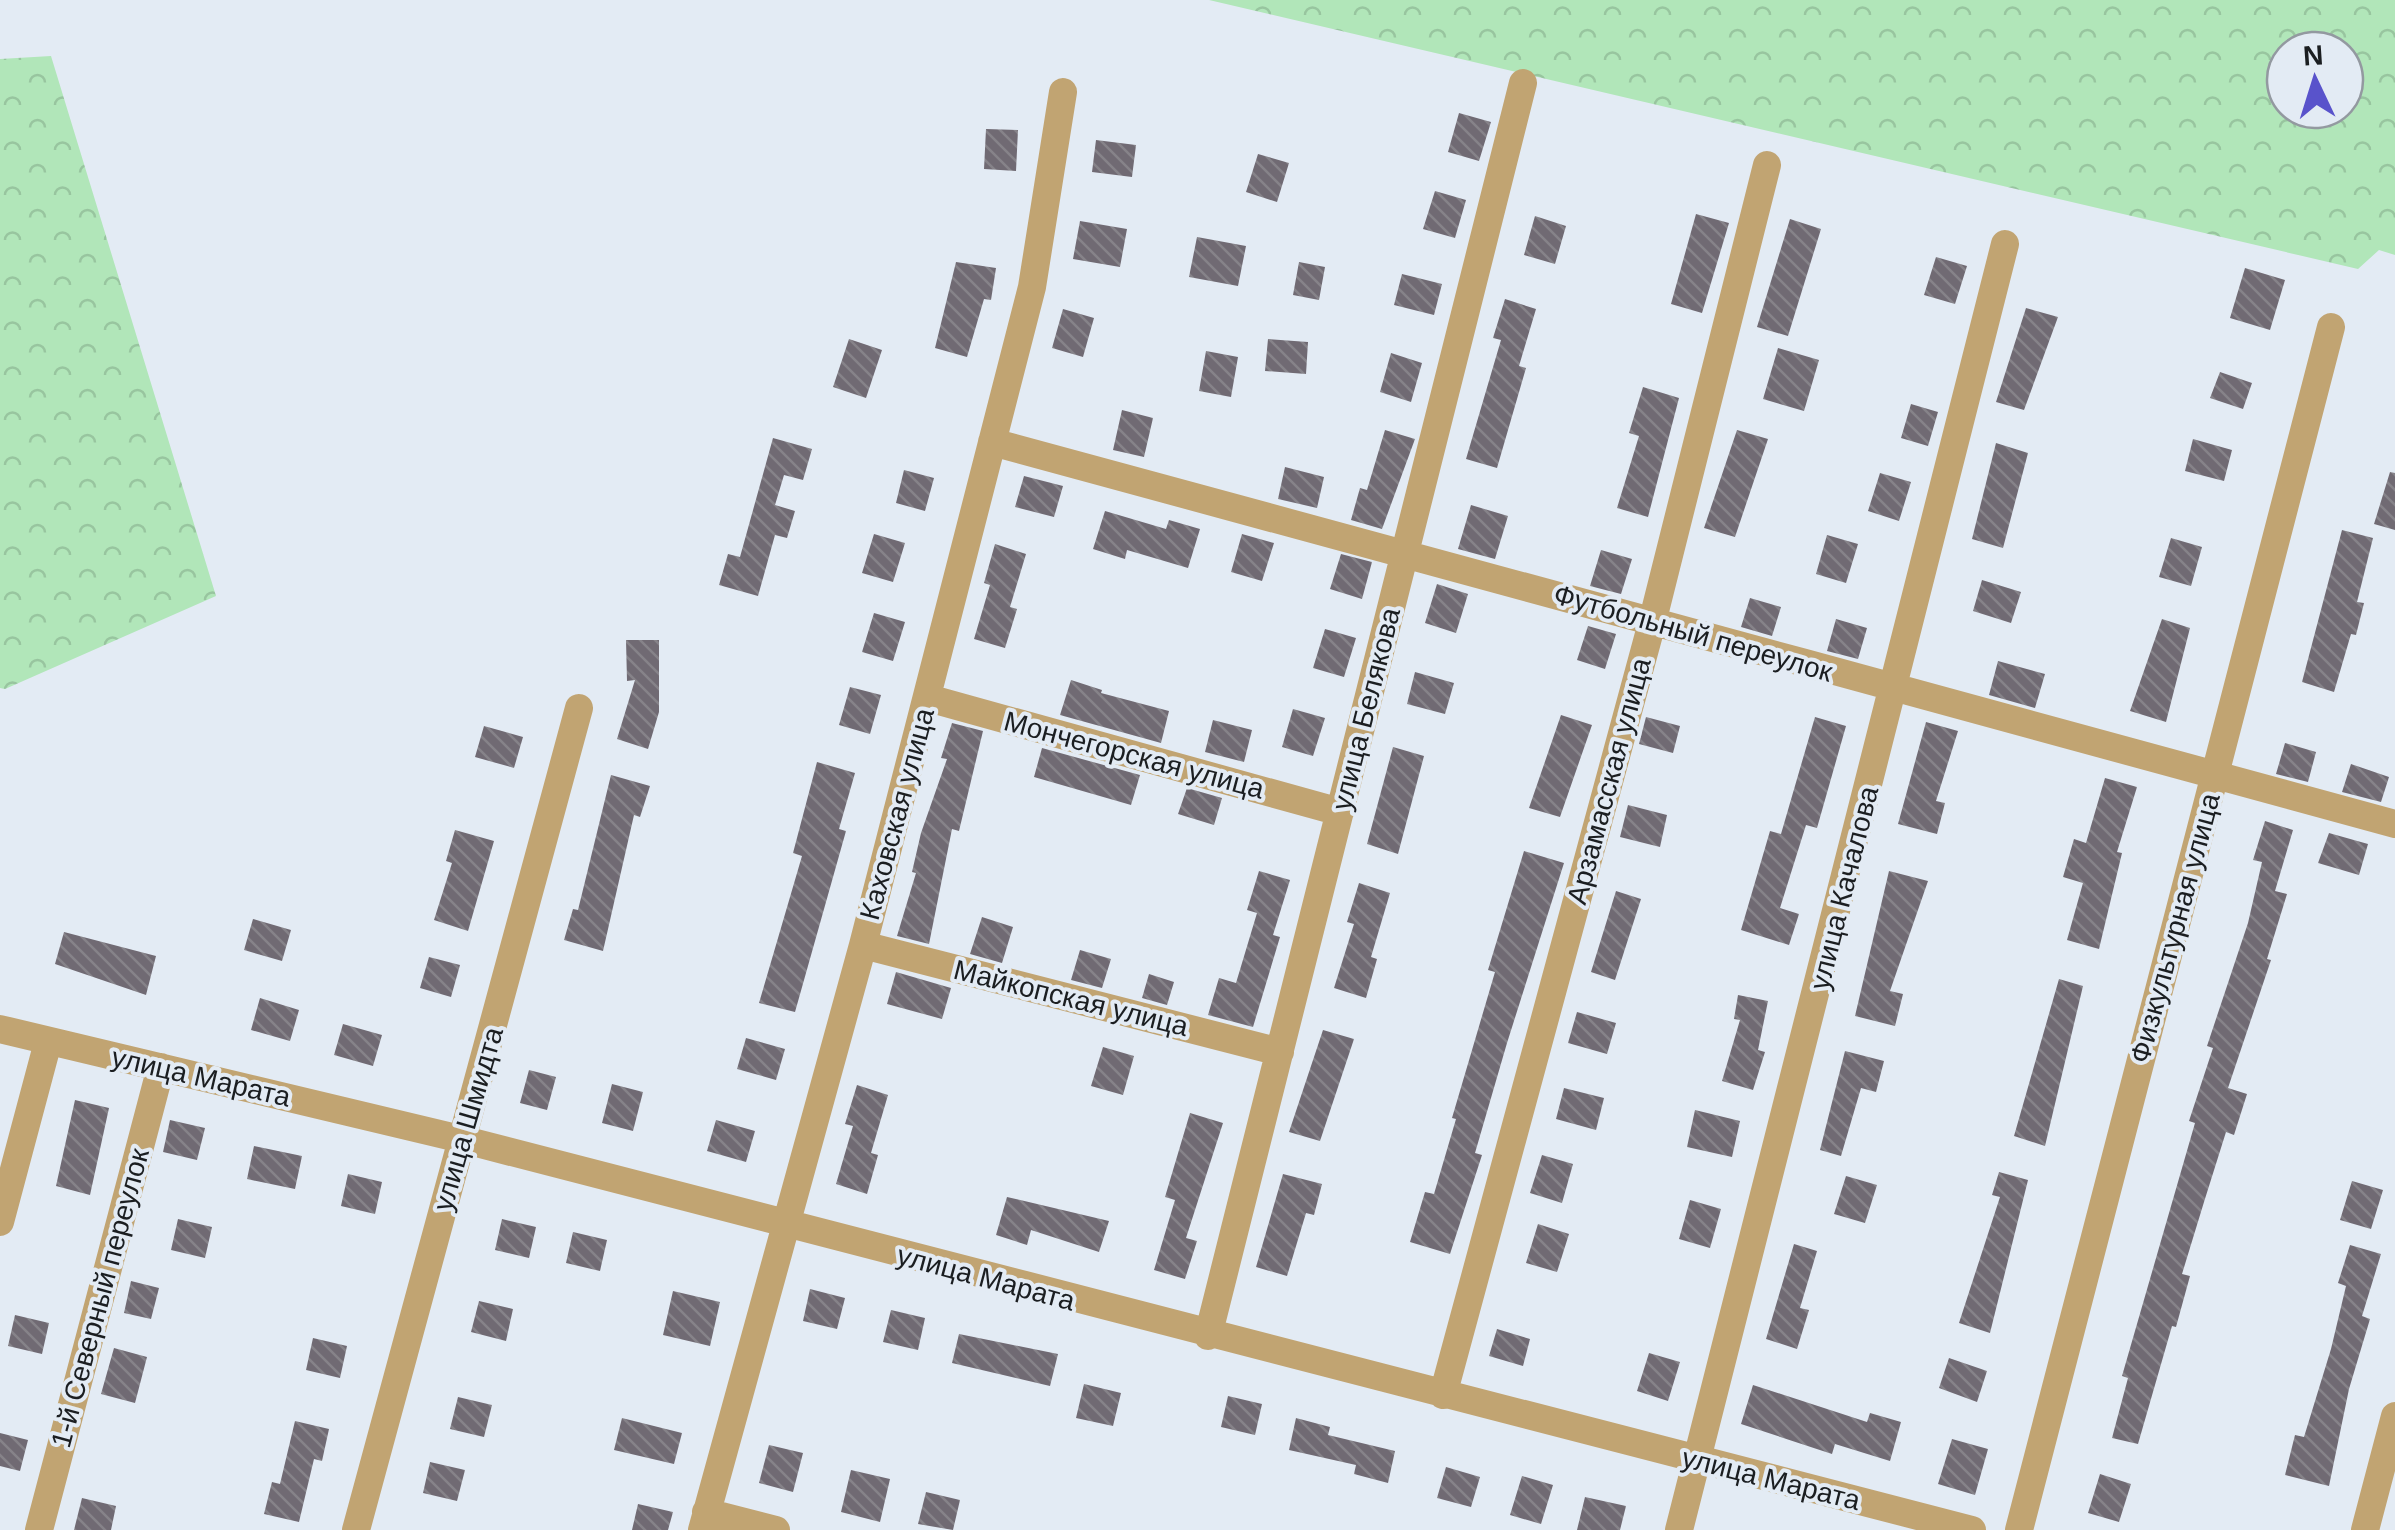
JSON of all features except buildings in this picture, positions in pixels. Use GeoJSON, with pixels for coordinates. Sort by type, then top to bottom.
{"type":"FeatureCollection","features":[{"type":"Feature","properties":{"kind":"street","name":"улица Белякова"},"geometry":{"type":"LineString","coordinates":[[1208,1336],[1522,83]]}},
{"type":"Feature","properties":{"kind":"street","name":"Каховская улица"},"geometry":{"type":"LineString","coordinates":[[704,1521],[928,698],[1032,287],[1063,92]]}},
{"type":"Feature","properties":{"kind":"street","name":"Арзамасская улица"},"geometry":{"type":"LineString","coordinates":[[1443,1395],[1652,622],[1768,165]]}},
{"type":"Feature","properties":{"kind":"street","name":"улица Качалова"},"geometry":{"type":"LineString","coordinates":[[1679,1530],[2005,244]]}},
{"type":"Feature","properties":{"kind":"street","name":"Физкультурная улица"},"geometry":{"type":"LineString","coordinates":[[2019,1530],[2331,327]]}},
{"type":"Feature","properties":{"kind":"street","name":"Футбольный переулок"},"geometry":{"type":"LineString","coordinates":[[992,442],[1405,551],[1895,690],[2395,824]]}},
{"type":"Feature","properties":{"kind":"street","name":"Мончегорская улица"},"geometry":{"type":"LineString","coordinates":[[928,698],[1340,812]]}},
{"type":"Feature","properties":{"kind":"street","name":"улица Шмидта"},"geometry":{"type":"LineString","coordinates":[[356,1530],[579,708]]}},
{"type":"Feature","properties":{"kind":"street","name":"Майкопская улица"},"geometry":{"type":"LineString","coordinates":[[862,945],[1280,1052]]}},
{"type":"Feature","properties":{"kind":"street","name":"улица Марата"},"geometry":{"type":"LineString","coordinates":[[0,1029],[461,1139],[1208,1336],[1972,1530]]}},
{"type":"Feature","properties":{"kind":"street"},"geometry":{"type":"LineString","coordinates":[[0,1222],[48,1042]]}},
{"type":"Feature","properties":{"kind":"street","name":"1-й Северный переулок"},"geometry":{"type":"LineString","coordinates":[[39,1530],[161,1067]]}},
{"type":"Feature","properties":{"kind":"street"},"geometry":{"type":"LineString","coordinates":[[2365,1530],[2395,1416]]}},
{"type":"Feature","properties":{"kind":"street"},"geometry":{"type":"LineString","coordinates":[[704,1521],[776,1530]]}},
{"type":"Feature","properties":{"kind":"green space"},"geometry":{"type":"Polygon","coordinates":[[[1209,0],[2395,0],[2395,255],[2379,250],[2358,269],[1209,0]]]}},
{"type":"Feature","properties":{"kind":"green space"},"geometry":{"type":"Polygon","coordinates":[[[51,56],[216,596],[5,689],[0,688],[0,59],[51,56]]]}}]}
